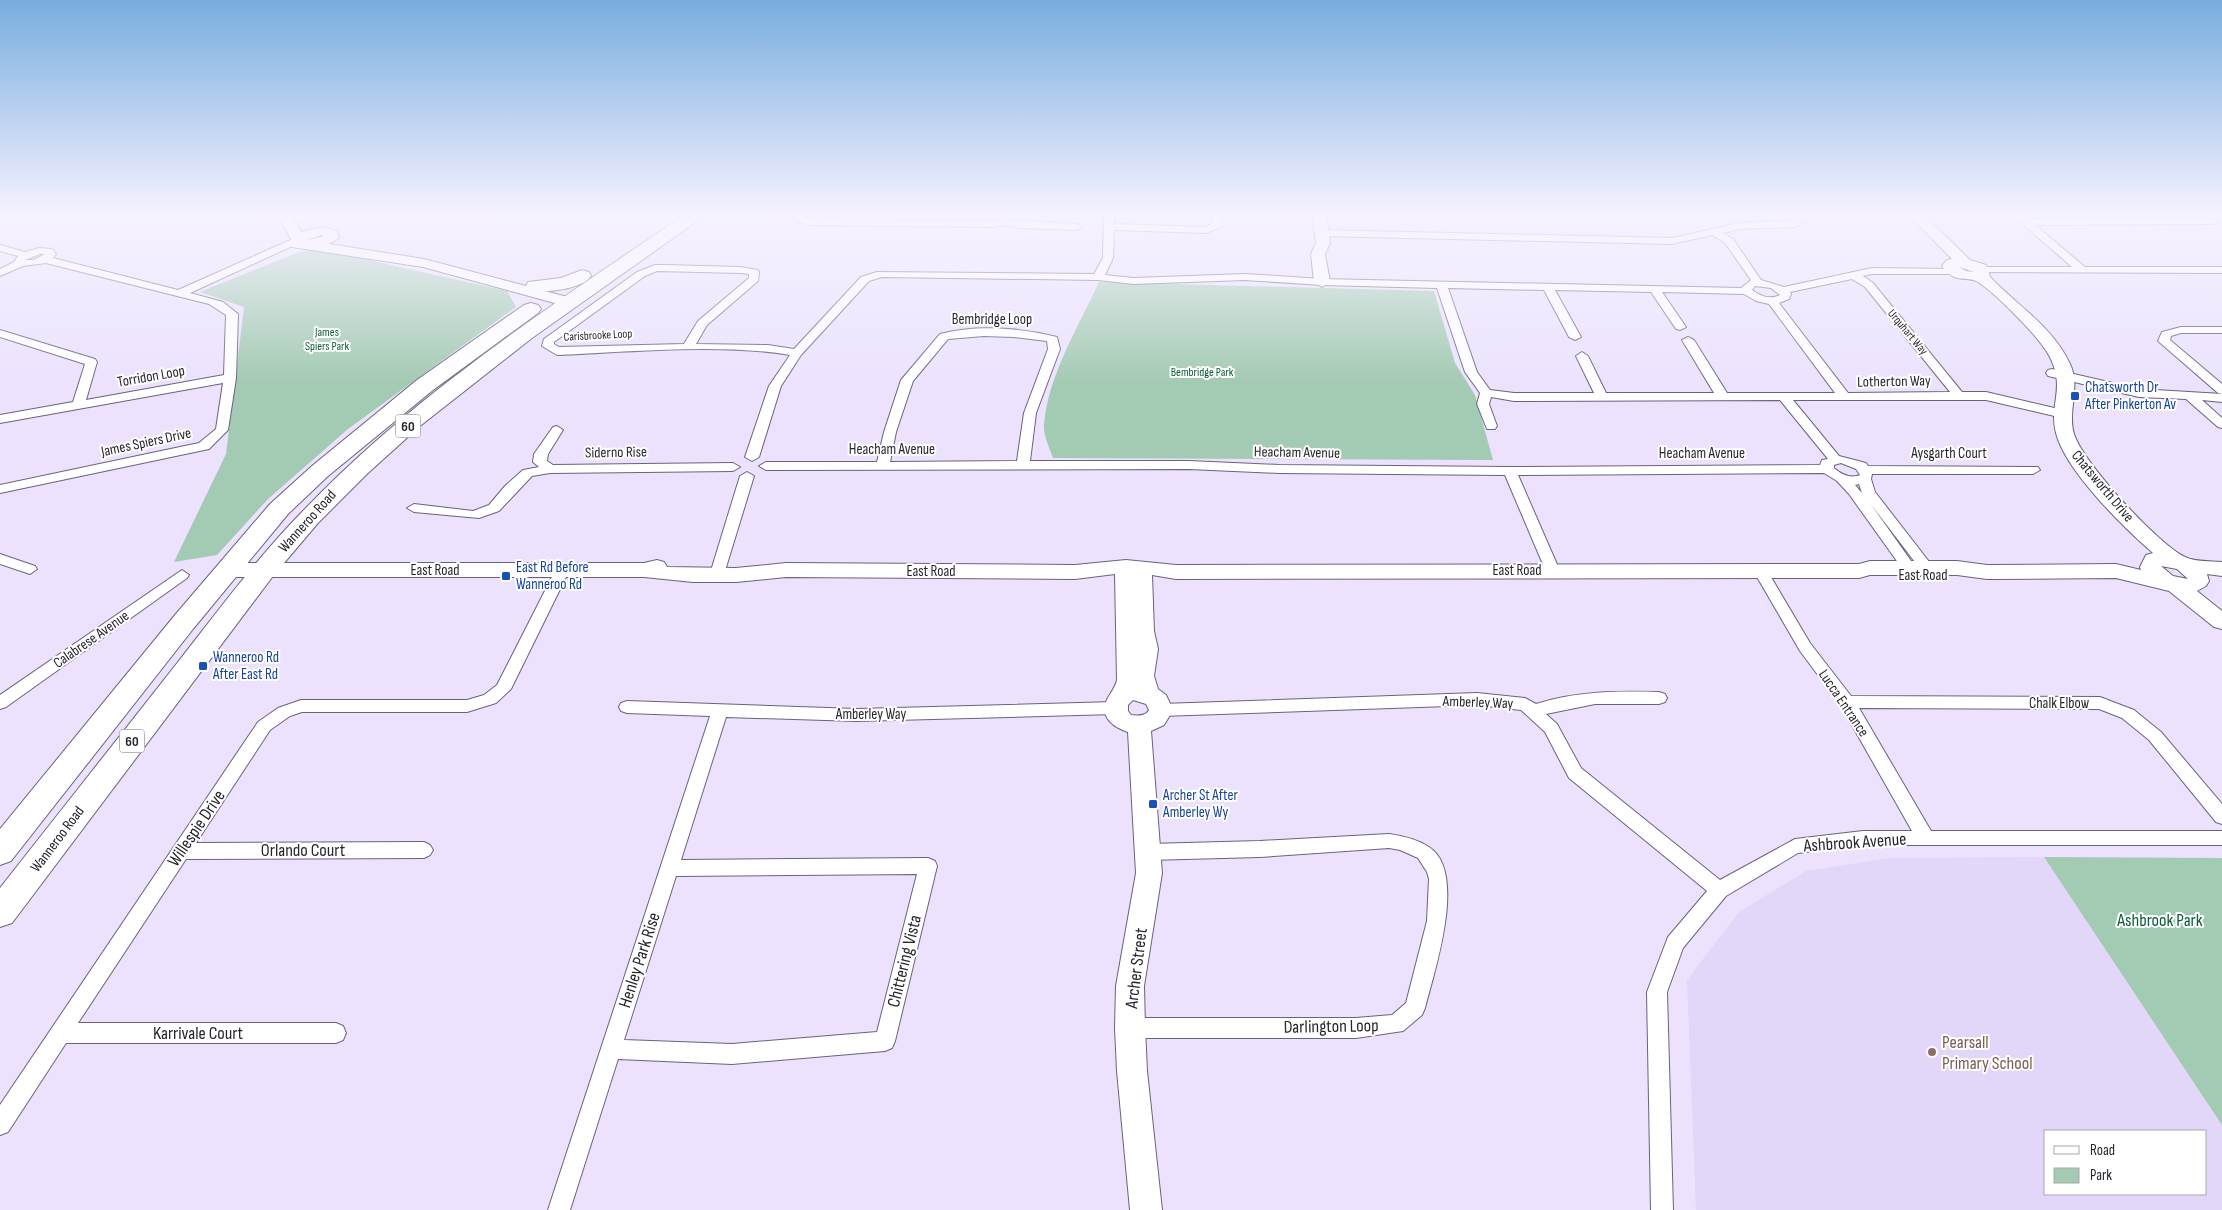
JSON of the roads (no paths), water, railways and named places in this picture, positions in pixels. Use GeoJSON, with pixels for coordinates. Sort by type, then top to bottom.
{"type":"FeatureCollection","features":[{"type":"Feature","properties":{"kind":"highway"},"geometry":{"type":"LineString","coordinates":[[552,294],[564,282],[582,276],[590,270]]}},
{"type":"Feature","properties":{"kind":"highway","name":"Wanneroo Road"},"geometry":{"type":"LineString","coordinates":[[0,913],[264,570],[306,519],[345,479],[460,383],[552,294],[595,270]]}},
{"type":"Feature","properties":{"kind":"highway","name":"Wanneroo Road"},"geometry":{"type":"LineString","coordinates":[[0,852],[226,570],[279,510],[320,471],[433,379],[508,325],[528,304],[527,295],[552,294]]}},
{"type":"Feature","properties":{"kind":"highway"},"geometry":{"type":"LineString","coordinates":[[0,868],[23,840],[36,830],[55,830],[58,838]]}},
{"type":"Feature","properties":{"kind":"street","name":"James Spiers Drive"},"geometry":{"type":"LineString","coordinates":[[0,489],[182,452],[204,446],[222,430],[230,378],[232,314],[223,305],[86,270]]}},
{"type":"Feature","properties":{"kind":"street"},"geometry":{"type":"LineString","coordinates":[[186,295],[244,270]]}},
{"type":"Feature","properties":{"kind":"street"},"geometry":{"type":"LineString","coordinates":[[455,270],[552,294]]}},
{"type":"Feature","properties":{"kind":"street","name":"Carisbrooke Loop"},"geometry":{"type":"LineString","coordinates":[[649,270],[641,274],[548,341],[548,346],[557,350],[688,347],[768,348],[797,353]]}},
{"type":"Feature","properties":{"kind":"street","name":"Carisbrooke Loop"},"geometry":{"type":"LineString","coordinates":[[688,347],[702,322],[754,280],[754,272],[743,270]]}},
{"type":"Feature","properties":{"kind":"street"},"geometry":{"type":"LineString","coordinates":[[1098,277],[1101,270]]}},
{"type":"Feature","properties":{"kind":"street"},"geometry":{"type":"LineString","coordinates":[[1320,270],[1322,282]]}},
{"type":"Feature","properties":{"kind":"street"},"geometry":{"type":"LineString","coordinates":[[1749,270],[1758,283]]}},
{"type":"Feature","properties":{"kind":"street"},"geometry":{"type":"LineString","coordinates":[[1747,291],[1748,285],[1758,283],[1772,284],[1783,290],[1872,271],[1923,270]]}},
{"type":"Feature","properties":{"kind":"street","name":"Chatsworth Drive"},"geometry":{"type":"LineString","coordinates":[[1968,270],[2053,347],[2059,374],[2068,389],[2056,412],[2073,452],[2101,494],[2135,539],[2150,562],[2154,573],[2171,583],[2221,621]]}},
{"type":"Feature","properties":{"kind":"street"},"geometry":{"type":"LineString","coordinates":[[752,457],[775,386],[797,353],[865,279],[881,274],[1098,277],[1133,281],[1246,277],[1322,282],[1747,291],[1755,297],[1772,301],[1785,297],[1783,290]]}},
{"type":"Feature","properties":{"kind":"street","name":"Urquhart Way"},"geometry":{"type":"LineString","coordinates":[[1852,274],[1869,285],[1959,396]]}},
{"type":"Feature","properties":{"kind":"street"},"geometry":{"type":"LineString","coordinates":[[1442,285],[1471,372],[1486,392],[1483,404],[1491,426]]}},
{"type":"Feature","properties":{"kind":"street"},"geometry":{"type":"LineString","coordinates":[[1548,288],[1575,337]]}},
{"type":"Feature","properties":{"kind":"street"},"geometry":{"type":"LineString","coordinates":[[1656,290],[1680,327]]}},
{"type":"Feature","properties":{"kind":"street"},"geometry":{"type":"LineString","coordinates":[[1772,301],[1845,397]]}},
{"type":"Feature","properties":{"kind":"street"},"geometry":{"type":"LineString","coordinates":[[2222,330],[2181,330],[2166,334],[2164,341],[2222,390]]}},
{"type":"Feature","properties":{"kind":"street"},"geometry":{"type":"LineString","coordinates":[[0,333],[88,359],[91,362],[78,406]]}},
{"type":"Feature","properties":{"kind":"street","name":"Bembridge Loop"},"geometry":{"type":"LineString","coordinates":[[883,465],[907,380],[944,336],[959,334],[1038,335],[1053,339],[1054,349],[1030,413],[1023,467]]}},
{"type":"Feature","properties":{"kind":"street"},"geometry":{"type":"LineString","coordinates":[[1688,340],[1723,397]]}},
{"type":"Feature","properties":{"kind":"street"},"geometry":{"type":"LineString","coordinates":[[1582,356],[1601,396]]}},
{"type":"Feature","properties":{"kind":"street"},"geometry":{"type":"LineString","coordinates":[[2059,374],[2139,393],[2222,398]]}},
{"type":"Feature","properties":{"kind":"street","name":"Torridon Loop"},"geometry":{"type":"LineString","coordinates":[[0,419],[230,378]]}},
{"type":"Feature","properties":{"kind":"street","name":"Lotherton Way"},"geometry":{"type":"LineString","coordinates":[[1486,392],[1514,397],[1995,397],[2056,412]]}},
{"type":"Feature","properties":{"kind":"street"},"geometry":{"type":"LineString","coordinates":[[1784,397],[1842,479],[1920,572]]}},
{"type":"Feature","properties":{"kind":"street"},"geometry":{"type":"LineString","coordinates":[[2190,397],[2222,424]]}},
{"type":"Feature","properties":{"kind":"street"},"geometry":{"type":"LineString","coordinates":[[550,469],[540,462],[541,454],[557,430]]}},
{"type":"Feature","properties":{"kind":"street"},"geometry":{"type":"LineString","coordinates":[[752,457],[762,458],[766,466],[762,472],[747,476],[737,475],[733,466],[742,459],[752,457]]}},
{"type":"Feature","properties":{"kind":"street","name":"Heacham Avenue"},"geometry":{"type":"LineString","coordinates":[[766,466],[1023,467],[1189,465],[1355,470],[1510,471],[1831,464],[1848,460],[1865,474]]}},
{"type":"Feature","properties":{"kind":"street","name":"Siderno Rise"},"geometry":{"type":"LineString","coordinates":[[414,508],[474,515],[494,508],[510,489],[528,473],[550,469],[733,466]]}},
{"type":"Feature","properties":{"kind":"street","name":"Aysgarth Court"},"geometry":{"type":"LineString","coordinates":[[1842,479],[1853,481],[1865,474],[2033,470]]}},
{"type":"Feature","properties":{"kind":"street"},"geometry":{"type":"LineString","coordinates":[[1510,471],[1552,570]]}},
{"type":"Feature","properties":{"kind":"street"},"geometry":{"type":"LineString","coordinates":[[1865,474],[1869,493],[1920,572]]}},
{"type":"Feature","properties":{"kind":"street"},"geometry":{"type":"LineString","coordinates":[[718,570],[747,476]]}},
{"type":"Feature","properties":{"kind":"street","name":"Chatsworth Drive"},"geometry":{"type":"LineString","coordinates":[[2101,494],[2159,548],[2194,571],[2198,583],[2214,605],[2221,621]]}},
{"type":"Feature","properties":{"kind":"street"},"geometry":{"type":"LineString","coordinates":[[0,559],[30,569]]}},
{"type":"Feature","properties":{"kind":"street","name":"East Road"},"geometry":{"type":"LineString","coordinates":[[2116,571],[2164,559],[2180,563]]}},
{"type":"Feature","properties":{"kind":"street"},"geometry":{"type":"LineString","coordinates":[[2180,563],[2222,569]]}},
{"type":"Feature","properties":{"kind":"street","name":"East Road"},"geometry":{"type":"LineString","coordinates":[[226,570],[644,570],[656,574],[718,570],[771,574],[786,570],[1075,572],[1091,576],[1133,573],[1163,577],[1176,572],[1760,570],[1859,571],[1876,575],[1920,572],[1961,575],[1987,572],[2116,571],[2171,583]]}},
{"type":"Feature","properties":{"kind":"street","name":"Lucca Entrance"},"geometry":{"type":"LineString","coordinates":[[1760,570],[1805,647],[1847,702],[1926,838]]}},
{"type":"Feature","properties":{"kind":"street","name":"Willespie Drive"},"geometry":{"type":"LineString","coordinates":[[0,1124],[264,726],[284,712],[301,706],[467,706],[490,699],[504,689],[562,571]]}},
{"type":"Feature","properties":{"kind":"street"},"geometry":{"type":"LineString","coordinates":[[1133,573],[1128,680],[1137,701]]}},
{"type":"Feature","properties":{"kind":"street"},"geometry":{"type":"LineString","coordinates":[[2171,583],[2190,587],[2222,573]]}},
{"type":"Feature","properties":{"kind":"street","name":"Calabrese Avenue"},"geometry":{"type":"LineString","coordinates":[[0,702],[182,575]]}},
{"type":"Feature","properties":{"kind":"street"},"geometry":{"type":"LineString","coordinates":[[1532,712],[1559,702],[1589,697],[1659,698]]}},
{"type":"Feature","properties":{"kind":"street","name":"Amberley Way"},"geometry":{"type":"LineString","coordinates":[[627,707],[857,715],[1137,701],[1477,699],[1525,704],[1551,728],[1575,773],[1719,890]]}},
{"type":"Feature","properties":{"kind":"street","name":"Archer Street"},"geometry":{"type":"LineString","coordinates":[[1137,701],[1160,714],[1152,722],[1139,725],[1148,852],[1146,898],[1130,986],[1132,1072],[1146,1210]]}},
{"type":"Feature","properties":{"kind":"street","name":"Chalk Elbow"},"geometry":{"type":"LineString","coordinates":[[1847,702],[2100,703],[2128,714],[2155,736],[2222,817]]}},
{"type":"Feature","properties":{"kind":"street","name":"Henley Park Rise"},"geometry":{"type":"LineString","coordinates":[[559,1210],[720,710]]}},
{"type":"Feature","properties":{"kind":"street","name":"Ashbrook Avenue"},"geometry":{"type":"LineString","coordinates":[[1662,1210],[1657,992],[1675,943],[1719,890],[1795,846],[1864,838],[2222,838]]}},
{"type":"Feature","properties":{"kind":"street","name":"Darlington Loop"},"geometry":{"type":"LineString","coordinates":[[1130,1028],[1356,1028],[1396,1024],[1415,1008],[1437,921],[1438,879],[1435,869],[1424,853],[1403,843],[1389,841],[1243,850],[1148,852]]}},
{"type":"Feature","properties":{"kind":"street","name":"Orlando Court"},"geometry":{"type":"LineString","coordinates":[[181,851],[424,850]]}},
{"type":"Feature","properties":{"kind":"street","name":"Chittering Vista"},"geometry":{"type":"LineString","coordinates":[[611,1049],[732,1054],[885,1041],[928,866],[669,868]]}},
{"type":"Feature","properties":{"kind":"street","name":"Karrivale Court"},"geometry":{"type":"LineString","coordinates":[[60,1032],[336,1032]]}},
{"type":"Feature","properties":{"kind":"place","name":"Chatsworth Dr After Pinkerton Av"},"geometry":{"type":"Point","coordinates":[2075,396]}},
{"type":"Feature","properties":{"kind":"place","name":"East Rd Before Wanneroo Rd"},"geometry":{"type":"Point","coordinates":[506,576]}},
{"type":"Feature","properties":{"kind":"place","name":"Wanneroo Rd After East Rd"},"geometry":{"type":"Point","coordinates":[203,666]}},
{"type":"Feature","properties":{"kind":"place","name":"Archer St After Amberley Wy"},"geometry":{"type":"Point","coordinates":[1153,804]}},
{"type":"Feature","properties":{"kind":"place","name":"Pearsall Primary School"},"geometry":{"type":"Point","coordinates":[1932,1052]}},
{"type":"Feature","properties":{"kind":"park label","name":"James Spiers Park"},"geometry":{"type":"Point","coordinates":[327,339]}},
{"type":"Feature","properties":{"kind":"park label","name":"Bembridge Park"},"geometry":{"type":"Point","coordinates":[1202,372]}},
{"type":"Feature","properties":{"kind":"park label","name":"Ashbrook Park"},"geometry":{"type":"Point","coordinates":[2160,920]}}]}
